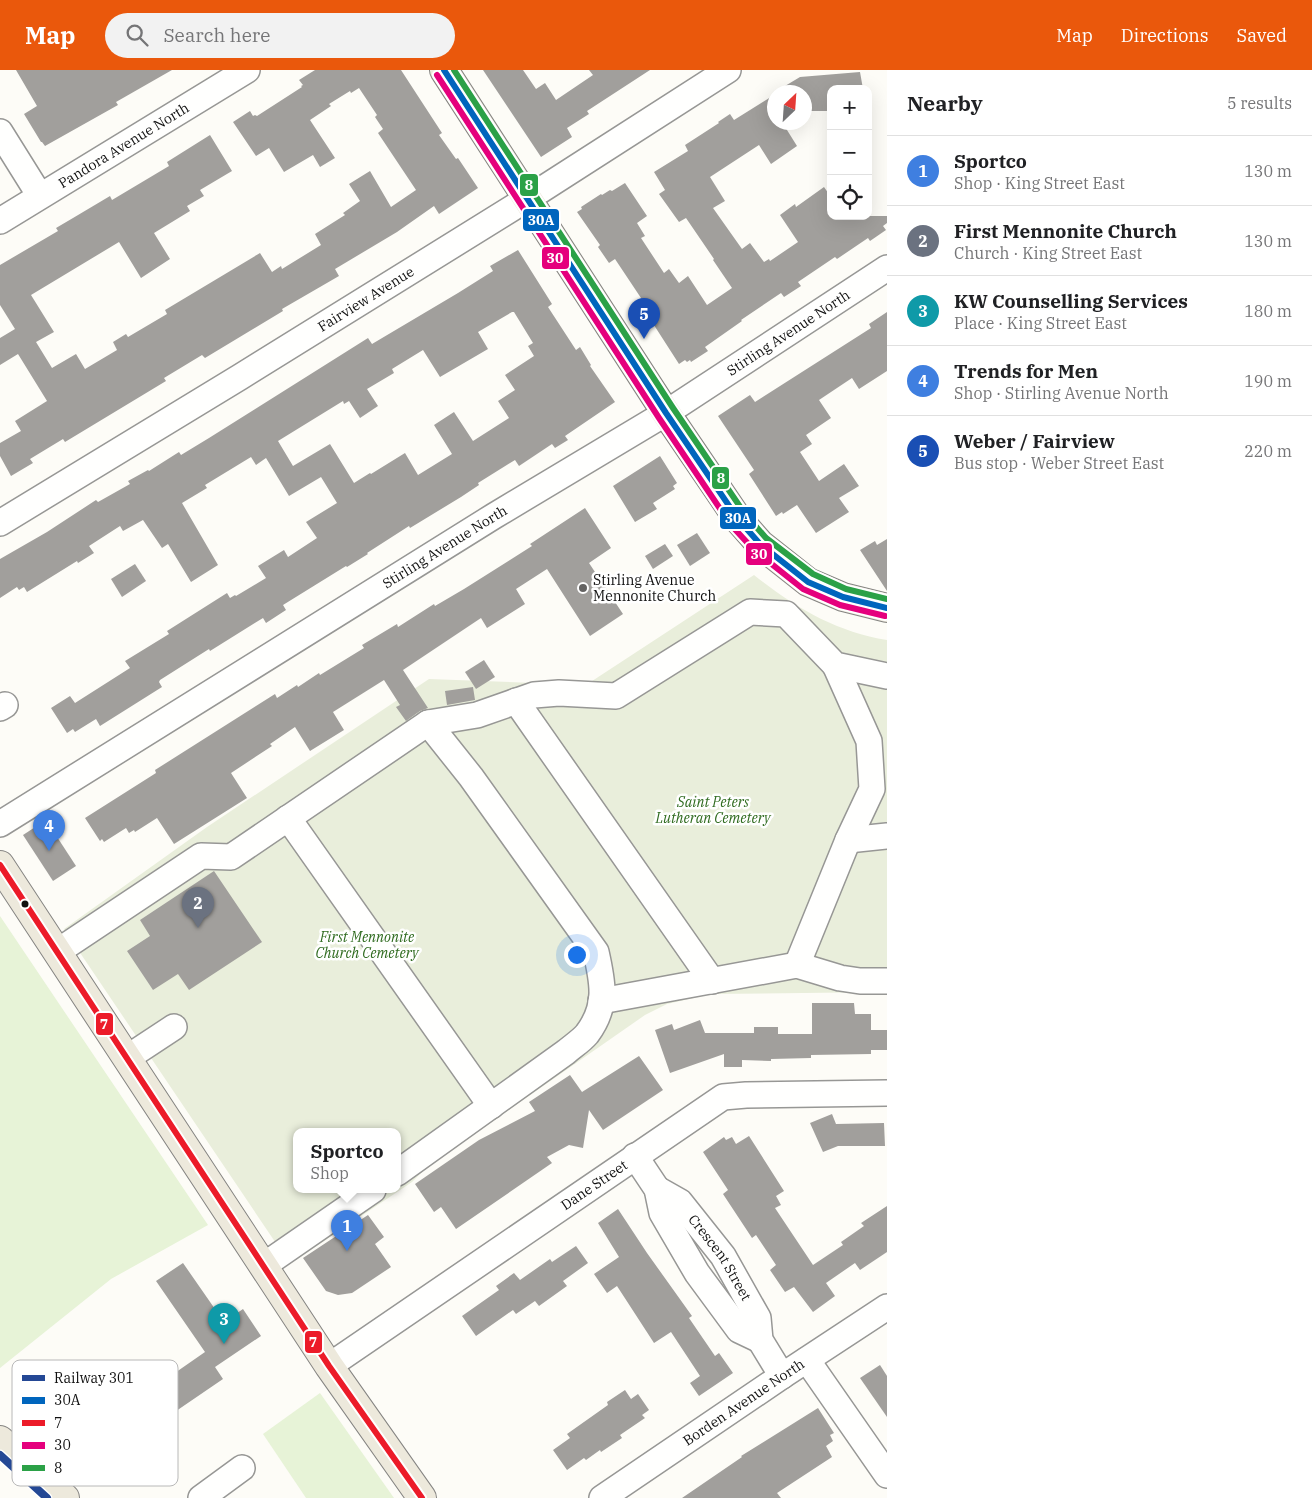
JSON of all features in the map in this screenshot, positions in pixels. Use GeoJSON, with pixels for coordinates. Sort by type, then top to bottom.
{"type":"FeatureCollection","features":[{"type":"Feature","properties":{"kind":"main road"},"geometry":{"type":"LineString","coordinates":[[444,70],[666,413],[738,519],[760,544],[808,582],[843,597],[887,608]]}},
{"type":"Feature","properties":{"kind":"main road"},"geometry":{"type":"LineString","coordinates":[[0,865],[329,1366],[422,1498]]}},
{"type":"Feature","properties":{"kind":"main road"},"geometry":{"type":"LineString","coordinates":[[0,1440],[12,1451]]}},
{"type":"Feature","properties":{"kind":"main road"},"geometry":{"type":"LineString","coordinates":[[52,1486],[65,1498]]}},
{"type":"Feature","properties":{"kind":"street","name":"Pandora Avenue North"},"geometry":{"type":"LineString","coordinates":[[0,221],[247,70]]}},
{"type":"Feature","properties":{"kind":"street","name":"Fairview Avenue"},"geometry":{"type":"LineString","coordinates":[[0,523],[527,199],[728,70]]}},
{"type":"Feature","properties":{"kind":"street"},"geometry":{"type":"LineString","coordinates":[[0,132],[40,196]]}},
{"type":"Feature","properties":{"kind":"street","name":"Stirling Avenue North"},"geometry":{"type":"LineString","coordinates":[[0,824],[494,516],[666,413],[887,268]]}},
{"type":"Feature","properties":{"kind":"street"},"geometry":{"type":"LineString","coordinates":[[57,952],[201,856],[231,857],[428,724],[477,715],[534,695],[559,693],[616,696],[750,612],[786,614],[835,665],[869,741],[872,789],[848,840],[797,965]]}},
{"type":"Feature","properties":{"kind":"street"},"geometry":{"type":"LineString","coordinates":[[835,665],[887,676]]}},
{"type":"Feature","properties":{"kind":"street"},"geometry":{"type":"LineString","coordinates":[[516,701],[712,981]]}},
{"type":"Feature","properties":{"kind":"street"},"geometry":{"type":"LineString","coordinates":[[401,1169],[566,1052],[587,1034],[601,1010],[603,982],[596,952],[471,777],[428,724]]}},
{"type":"Feature","properties":{"kind":"street"},"geometry":{"type":"LineString","coordinates":[[288,818],[491,1106]]}},
{"type":"Feature","properties":{"kind":"street"},"geometry":{"type":"LineString","coordinates":[[848,840],[887,836]]}},
{"type":"Feature","properties":{"kind":"street"},"geometry":{"type":"LineString","coordinates":[[601,1001],[797,965],[840,978],[860,981],[887,981]]}},
{"type":"Feature","properties":{"kind":"street"},"geometry":{"type":"LineString","coordinates":[[127,1058],[174,1027]]}},
{"type":"Feature","properties":{"kind":"street","name":"Dane Street"},"geometry":{"type":"LineString","coordinates":[[329,1366],[634,1156],[724,1097],[887,1093]]}},
{"type":"Feature","properties":{"kind":"street","name":"Crescent Street"},"geometry":{"type":"LineString","coordinates":[[634,1156],[657,1189],[680,1202],[723,1256],[758,1318],[760,1340],[782,1376]]}},
{"type":"Feature","properties":{"kind":"street"},"geometry":{"type":"LineString","coordinates":[[263,1266],[369,1193]]}},
{"type":"Feature","properties":{"kind":"street","name":"Borden Avenue North"},"geometry":{"type":"LineString","coordinates":[[602,1498],[887,1307]]}},
{"type":"Feature","properties":{"kind":"street"},"geometry":{"type":"LineString","coordinates":[[807,1360],[887,1475]]}},
{"type":"Feature","properties":{"kind":"street"},"geometry":{"type":"LineString","coordinates":[[201,1498],[242,1468]]}},
{"type":"Feature","properties":{"kind":"green space"},"geometry":{"type":"Polygon","coordinates":[[[754,575],[784,598],[816,616],[850,631],[887,640],[887,992],[711,994],[667,1004],[645,1015],[427,1167],[412,1182],[401,1189],[401,1128],[293,1128],[293,1193],[396,1193],[290,1264],[64,929],[207,827],[429,679],[586,685],[754,575]]]}},
{"type":"Feature","properties":{"kind":"green space"},"geometry":{"type":"Polygon","coordinates":[[[0,916],[208,1225],[111,1279],[0,1368],[0,916]]]}},
{"type":"Feature","properties":{"kind":"green space"},"geometry":{"type":"Polygon","coordinates":[[[320,1393],[394,1498],[306,1498],[263,1434],[320,1393]]]}},
{"type":"Feature","properties":{"kind":"building"},"geometry":{"type":"Polygon","coordinates":[[[16,70],[172,70],[116,102],[118,105],[45,146],[24,114],[37,106],[16,70]]]}},
{"type":"Feature","properties":{"kind":"building"},"geometry":{"type":"Polygon","coordinates":[[[315,70],[401,70],[442,133],[439,135],[456,159],[458,158],[478,188],[439,214],[434,206],[397,232],[335,269],[339,276],[282,309],[283,311],[205,358],[202,355],[164,378],[166,381],[65,442],[63,439],[30,459],[33,463],[11,476],[0,456],[0,443],[21,431],[15,421],[47,401],[18,354],[0,365],[0,338],[15,329],[0,305],[0,265],[58,231],[56,228],[110,196],[112,200],[169,166],[167,162],[210,135],[232,171],[200,190],[204,196],[187,206],[190,211],[154,233],[170,259],[141,278],[119,242],[31,295],[54,332],[36,342],[52,368],[76,354],[85,369],[117,350],[113,342],[126,334],[128,337],[167,314],[165,310],[260,253],[272,272],[281,266],[282,269],[321,245],[315,234],[345,215],[343,213],[360,201],[349,184],[370,171],[391,207],[416,190],[378,133],[383,129],[375,117],[377,115],[359,88],[351,93],[350,91],[329,104],[331,106],[310,120],[335,158],[320,167],[313,155],[284,172],[269,148],[256,156],[233,122],[250,111],[253,116],[257,116],[302,87],[303,85],[299,80],[315,70]]]}},
{"type":"Feature","properties":{"kind":"building"},"geometry":{"type":"Polygon","coordinates":[[[483,70],[523,70],[536,89],[545,83],[556,100],[593,75],[589,70],[650,70],[587,111],[589,114],[567,128],[572,137],[541,157],[483,70]]]}},
{"type":"Feature","properties":{"kind":"building"},"geometry":{"type":"Polygon","coordinates":[[[860,72],[862,85],[827,85],[827,111],[812,111],[812,85],[787,85],[800,77],[860,72]]]}},
{"type":"Feature","properties":{"kind":"building"},"geometry":{"type":"Polygon","coordinates":[[[767,99],[767,130],[787,130],[797,146],[771,164],[759,145],[710,177],[725,201],[713,208],[742,249],[750,243],[764,262],[769,259],[770,261],[798,242],[780,215],[795,204],[796,207],[824,187],[827,191],[827,220],[872,220],[872,216],[887,216],[887,223],[883,226],[886,230],[870,241],[868,238],[837,259],[835,257],[798,282],[801,286],[784,297],[781,293],[741,320],[705,347],[708,351],[691,362],[690,360],[687,362],[685,360],[679,364],[652,322],[655,320],[649,310],[615,259],[609,263],[598,247],[600,245],[577,212],[582,209],[581,207],[601,194],[612,191],[625,183],[647,216],[637,223],[645,236],[641,238],[664,273],[669,269],[679,283],[688,276],[707,305],[732,288],[686,218],[679,222],[659,194],[665,190],[654,172],[688,151],[685,145],[730,114],[734,120],[767,99]]]}},
{"type":"Feature","properties":{"kind":"building"},"geometry":{"type":"Polygon","coordinates":[[[518,250],[552,304],[548,307],[576,350],[580,347],[590,366],[615,402],[565,436],[568,440],[555,448],[552,444],[519,466],[515,460],[478,483],[479,485],[461,497],[410,528],[409,526],[368,554],[283,605],[286,610],[266,623],[263,618],[160,680],[159,682],[162,687],[100,726],[96,719],[75,732],[73,729],[67,733],[51,708],[70,696],[75,703],[130,668],[125,661],[169,634],[167,631],[227,593],[230,598],[236,596],[266,578],[258,566],[284,550],[288,557],[317,538],[306,522],[337,503],[321,477],[289,496],[266,458],[256,465],[251,457],[205,485],[207,488],[182,503],[218,565],[191,582],[168,544],[162,548],[143,520],[123,531],[120,526],[89,546],[94,553],[78,563],[77,561],[27,592],[24,587],[19,590],[17,587],[0,598],[0,559],[47,532],[96,500],[98,502],[130,484],[128,481],[149,471],[179,452],[181,455],[368,338],[372,344],[458,293],[493,271],[490,266],[518,250]],[[514,312],[478,332],[488,349],[440,377],[423,350],[392,369],[394,373],[367,389],[378,406],[360,418],[349,401],[344,404],[343,401],[278,441],[293,466],[330,444],[354,483],[405,453],[418,475],[452,454],[434,425],[454,412],[473,441],[509,418],[498,401],[515,390],[505,375],[534,356],[528,346],[533,343],[514,312]]]}},
{"type":"Feature","properties":{"kind":"building"},"geometry":{"type":"Polygon","coordinates":[[[887,312],[887,371],[859,389],[852,378],[819,400],[831,418],[806,435],[812,444],[800,452],[819,481],[844,464],[859,486],[839,498],[849,512],[816,533],[797,505],[776,516],[749,474],[754,470],[718,416],[750,395],[755,402],[871,328],[869,324],[887,312]]]}},
{"type":"Feature","properties":{"kind":"building"},"geometry":{"type":"Polygon","coordinates":[[[660,456],[677,483],[673,486],[675,489],[653,503],[657,509],[635,522],[613,486],[660,456]]]}},
{"type":"Feature","properties":{"kind":"building"},"geometry":{"type":"Polygon","coordinates":[[[585,508],[611,548],[589,563],[623,614],[590,636],[547,569],[516,589],[525,604],[487,628],[481,618],[403,670],[428,708],[406,721],[396,707],[400,705],[384,680],[333,712],[344,730],[310,751],[295,727],[270,744],[272,746],[231,773],[247,798],[174,844],[157,818],[135,832],[134,830],[129,833],[126,828],[104,842],[102,839],[100,841],[85,818],[156,773],[155,770],[275,694],[277,698],[319,673],[320,675],[364,648],[362,645],[397,624],[398,627],[434,604],[435,606],[464,589],[532,546],[530,544],[585,508]]]}},
{"type":"Feature","properties":{"kind":"building"},"geometry":{"type":"Polygon","coordinates":[[[697,533],[710,553],[690,566],[677,545],[697,533]]]}},
{"type":"Feature","properties":{"kind":"building"},"geometry":{"type":"Polygon","coordinates":[[[887,539],[887,591],[860,550],[875,541],[877,545],[887,539]]]}},
{"type":"Feature","properties":{"kind":"building"},"geometry":{"type":"Polygon","coordinates":[[[665,544],[673,556],[653,569],[645,556],[665,544]]]}},
{"type":"Feature","properties":{"kind":"building"},"geometry":{"type":"Polygon","coordinates":[[[135,564],[146,581],[122,597],[111,579],[135,564]]]}},
{"type":"Feature","properties":{"kind":"building"},"geometry":{"type":"Polygon","coordinates":[[[484,660],[495,677],[476,689],[465,672],[484,660]]]}},
{"type":"Feature","properties":{"kind":"building"},"geometry":{"type":"Polygon","coordinates":[[[473,687],[475,700],[447,705],[445,691],[473,687]]]}},
{"type":"Feature","properties":{"kind":"building"},"geometry":{"type":"Polygon","coordinates":[[[46,820],[76,866],[53,881],[23,835],[46,820]]]}},
{"type":"Feature","properties":{"kind":"building"},"geometry":{"type":"Polygon","coordinates":[[[214,871],[262,942],[189,990],[178,974],[153,990],[127,951],[150,936],[140,920],[214,871]]]}},
{"type":"Feature","properties":{"kind":"building"},"geometry":{"type":"Polygon","coordinates":[[[812,1003],[854,1003],[855,1014],[871,1014],[871,1030],[887,1030],[887,1050],[871,1050],[871,1054],[811,1055],[811,1058],[771,1059],[771,1061],[742,1060],[742,1067],[724,1067],[724,1054],[670,1073],[655,1030],[672,1024],[674,1030],[700,1020],[705,1033],[754,1033],[754,1027],[778,1027],[778,1034],[812,1034],[812,1003]]]}},
{"type":"Feature","properties":{"kind":"building"},"geometry":{"type":"Polygon","coordinates":[[[639,1056],[663,1090],[603,1130],[589,1110],[583,1148],[569,1145],[547,1157],[552,1163],[456,1229],[441,1207],[434,1212],[415,1184],[479,1140],[535,1111],[529,1102],[570,1075],[582,1092],[639,1056]]]}},
{"type":"Feature","properties":{"kind":"building"},"geometry":{"type":"Polygon","coordinates":[[[832,1114],[836,1124],[884,1123],[885,1146],[838,1146],[823,1152],[810,1123],[832,1114]]]}},
{"type":"Feature","properties":{"kind":"building"},"geometry":{"type":"Polygon","coordinates":[[[749,1136],[784,1191],[776,1196],[781,1205],[775,1208],[813,1265],[843,1245],[841,1242],[864,1226],[861,1223],[887,1206],[887,1252],[860,1270],[855,1263],[826,1283],[835,1296],[813,1312],[794,1287],[785,1292],[770,1270],[776,1265],[756,1235],[752,1238],[723,1194],[728,1190],[703,1152],[724,1137],[726,1140],[732,1137],[736,1144],[749,1136]]]}},
{"type":"Feature","properties":{"kind":"building"},"geometry":{"type":"Polygon","coordinates":[[[618,1209],[692,1316],[689,1318],[715,1356],[719,1353],[733,1373],[699,1396],[690,1383],[700,1376],[671,1332],[654,1343],[617,1286],[607,1293],[594,1274],[619,1257],[598,1223],[618,1209]]]}},
{"type":"Feature","properties":{"kind":"building"},"geometry":{"type":"Polygon","coordinates":[[[368,1215],[384,1237],[375,1244],[391,1267],[352,1293],[338,1295],[326,1291],[303,1258],[368,1215]]]}},
{"type":"Feature","properties":{"kind":"building"},"geometry":{"type":"Polygon","coordinates":[[[576,1246],[588,1263],[563,1281],[567,1286],[539,1306],[535,1301],[516,1314],[513,1310],[476,1336],[462,1316],[499,1290],[496,1286],[514,1273],[520,1280],[550,1259],[552,1262],[576,1246]]]}},
{"type":"Feature","properties":{"kind":"building"},"geometry":{"type":"Polygon","coordinates":[[[183,1263],[224,1322],[243,1309],[261,1336],[215,1367],[223,1379],[178,1410],[178,1371],[205,1352],[156,1281],[183,1263]]]}},
{"type":"Feature","properties":{"kind":"building"},"geometry":{"type":"Polygon","coordinates":[[[880,1365],[887,1376],[887,1417],[860,1378],[880,1365]]]}},
{"type":"Feature","properties":{"kind":"building"},"geometry":{"type":"Polygon","coordinates":[[[625,1390],[631,1399],[638,1394],[649,1410],[642,1415],[645,1418],[620,1435],[622,1438],[601,1452],[600,1450],[586,1460],[584,1458],[567,1470],[553,1450],[570,1438],[567,1434],[608,1405],[607,1402],[625,1390]]]}},
{"type":"Feature","properties":{"kind":"building"},"geometry":{"type":"Polygon","coordinates":[[[818,1408],[834,1433],[830,1435],[833,1441],[826,1446],[832,1457],[777,1493],[781,1498],[682,1498],[741,1456],[818,1408]]]}},
{"type":"Feature","properties":{"kind":"rail line","name":"301"},"geometry":{"type":"LineString","coordinates":[[0,1455],[12,1466]]}},
{"type":"Feature","properties":{"kind":"rail line","name":"301"},"geometry":{"type":"LineString","coordinates":[[34,1486],[47,1498]]}},
{"type":"Feature","properties":{"kind":"transit line","name":"30A"},"geometry":{"type":"LineString","coordinates":[[444,70],[666,413],[738,519],[760,544],[808,582],[843,597],[887,608]]}},
{"type":"Feature","properties":{"kind":"transit line","name":"8"},"geometry":{"type":"LineString","coordinates":[[454,70],[673,408],[745,514],[766,538],[813,574],[846,589],[887,599]]}},
{"type":"Feature","properties":{"kind":"transit line","name":"30"},"geometry":{"type":"LineString","coordinates":[[437,75],[659,418],[731,525],[754,550],[803,589],[840,605],[885,616]]}},
{"type":"Feature","properties":{"kind":"transit line","name":"7"},"geometry":{"type":"LineString","coordinates":[[0,865],[329,1366],[422,1498]]}},
{"type":"Feature","properties":{"kind":"place","name":"Weber / Fairview"},"geometry":{"type":"Point","coordinates":[644,339]}},
{"type":"Feature","properties":{"kind":"place","name":"Stirling Avenue Mennonite Church"},"geometry":{"type":"Point","coordinates":[583,588]}},
{"type":"Feature","properties":{"kind":"place","name":"Trends for Men"},"geometry":{"type":"Point","coordinates":[49,851]}},
{"type":"Feature","properties":{"kind":"place","name":"First Mennonite Church"},"geometry":{"type":"Point","coordinates":[198,928]}},
{"type":"Feature","properties":{"kind":"place","name":"Sportco"},"geometry":{"type":"Point","coordinates":[347,1251]}},
{"type":"Feature","properties":{"kind":"place","name":"KW Counselling Services"},"geometry":{"type":"Point","coordinates":[224,1344]}},
{"type":"Feature","properties":{"kind":"park label","name":"Saint Peters Lutheran Cemetery"},"geometry":{"type":"Point","coordinates":[713,810]}},
{"type":"Feature","properties":{"kind":"park label","name":"First Mennonite Church Cemetery"},"geometry":{"type":"Point","coordinates":[367,946]}}]}
